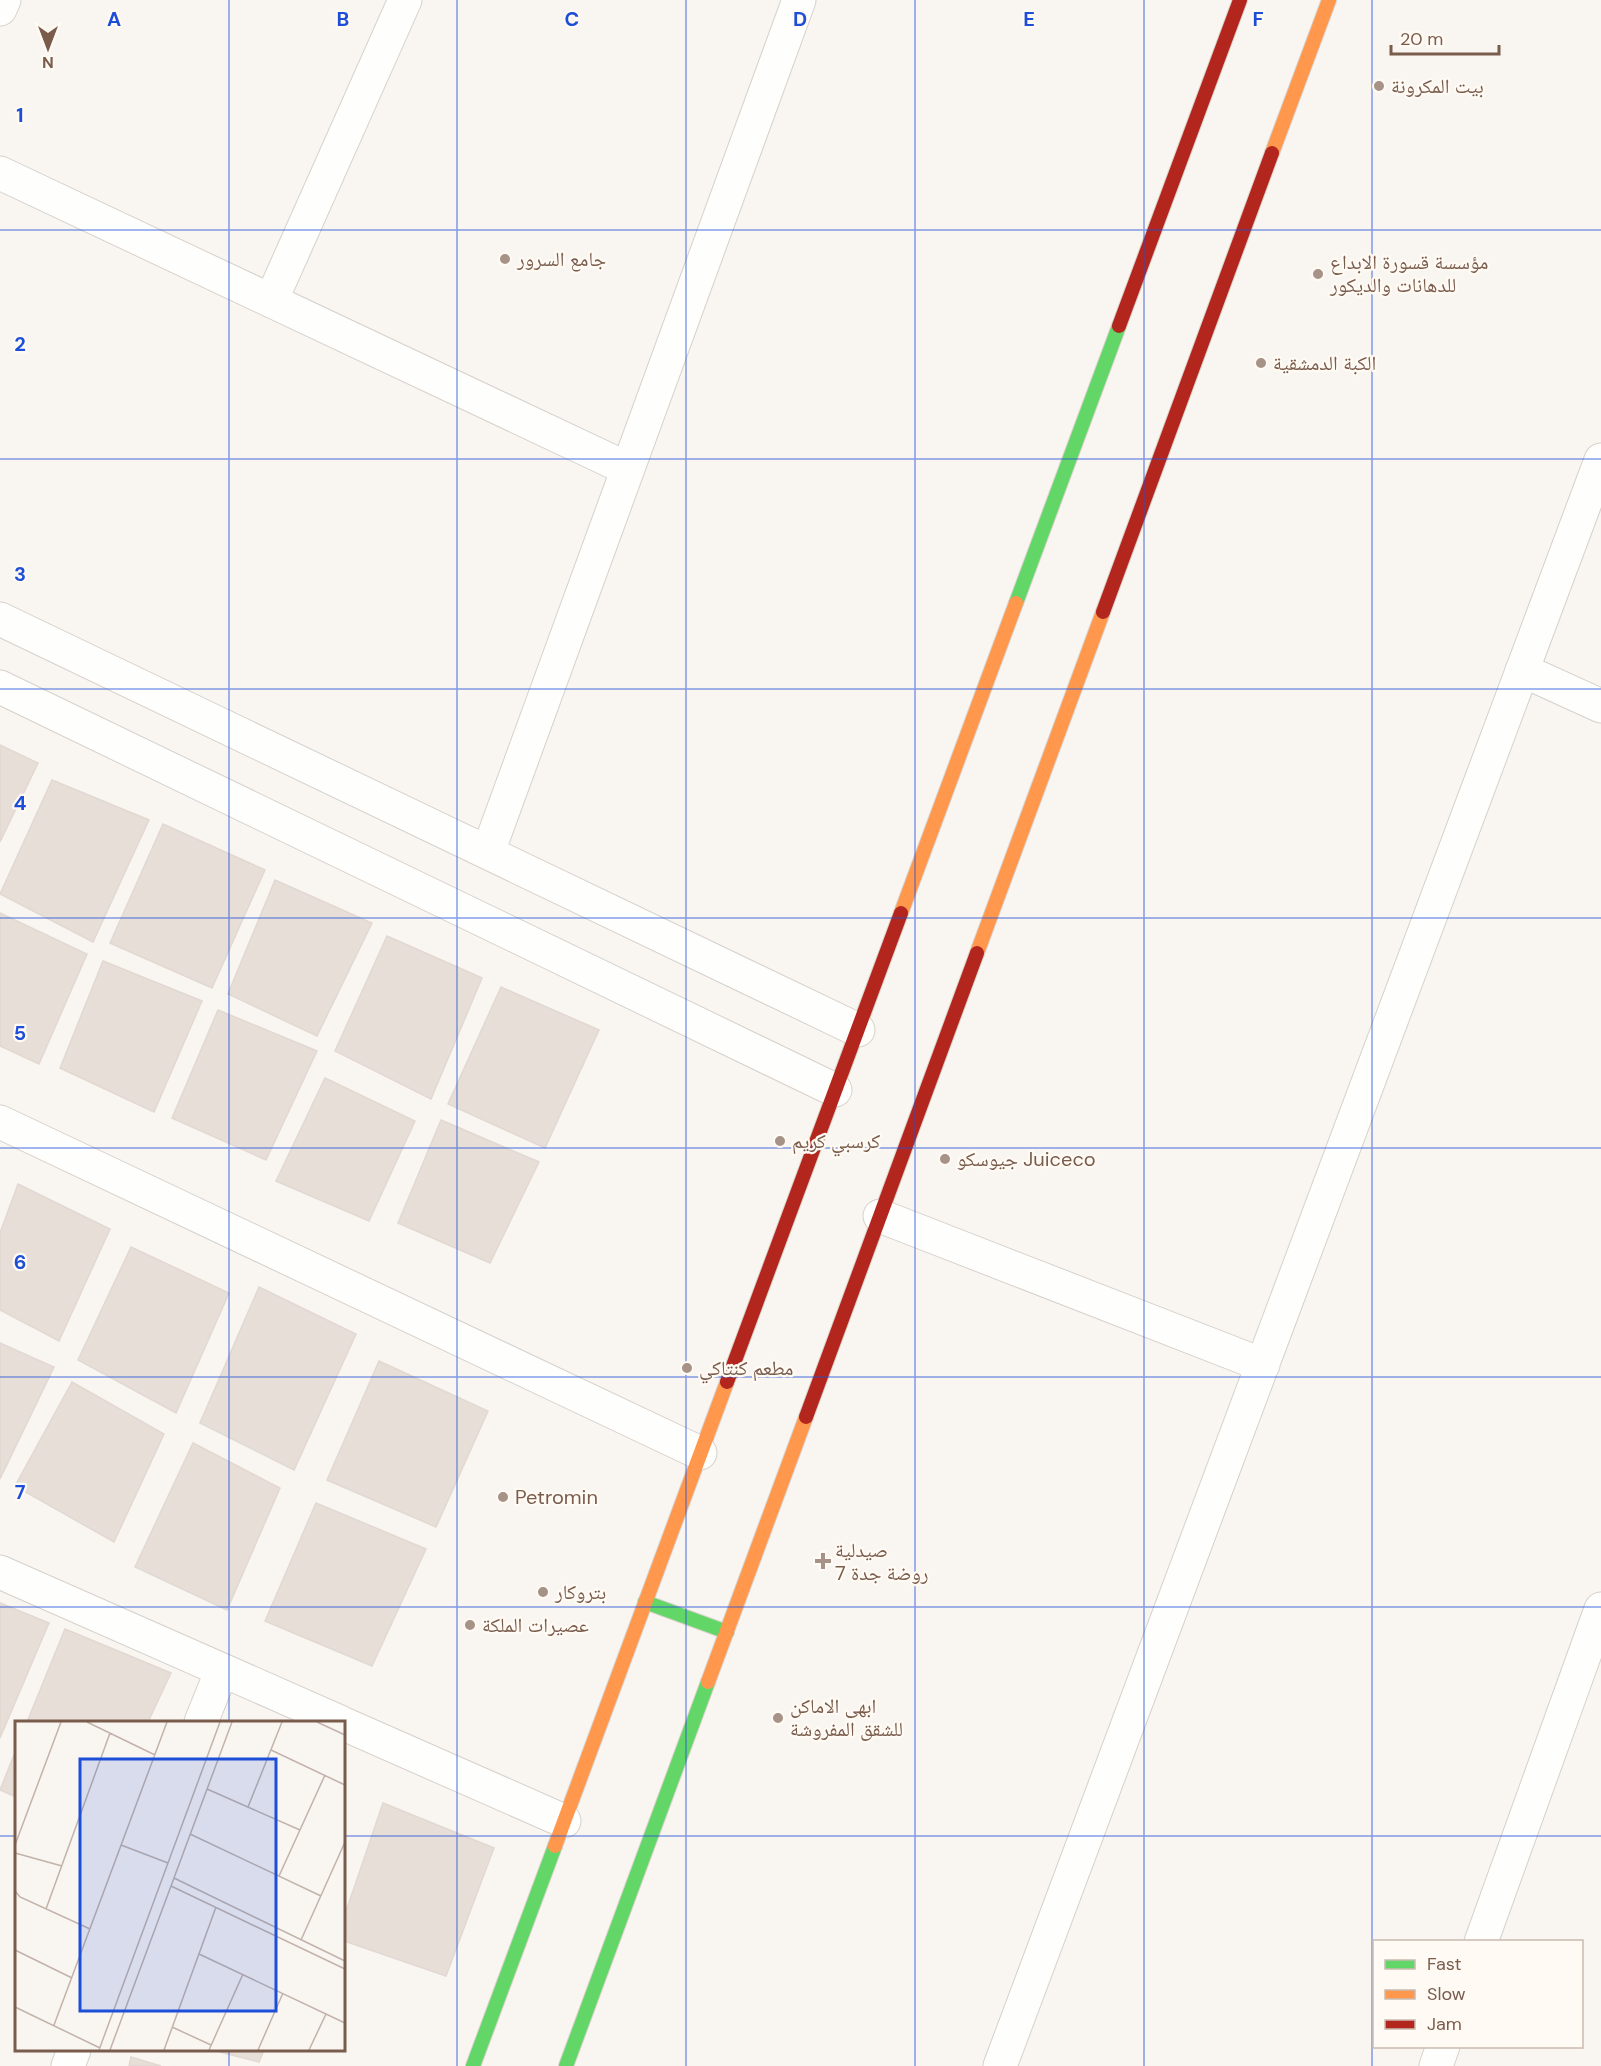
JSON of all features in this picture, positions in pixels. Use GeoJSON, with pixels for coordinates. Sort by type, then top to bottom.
{"type":"FeatureCollection","features":[{"type":"Feature","properties":{"kind":"street"},"geometry":{"type":"LineString","coordinates":[[0,9],[4,0]]}},
{"type":"Feature","properties":{"kind":"street"},"geometry":{"type":"LineString","coordinates":[[271,300],[405,0]]}},
{"type":"Feature","properties":{"kind":"street"},"geometry":{"type":"LineString","coordinates":[[488,852],[799,0]]}},
{"type":"Feature","properties":{"kind":"street"},"geometry":{"type":"LineString","coordinates":[[473,2066],[1240,0]]}},
{"type":"Feature","properties":{"kind":"street"},"geometry":{"type":"LineString","coordinates":[[566,2066],[1329,0]]}},
{"type":"Feature","properties":{"kind":"street"},"geometry":{"type":"LineString","coordinates":[[0,173],[628,469]]}},
{"type":"Feature","properties":{"kind":"street"},"geometry":{"type":"LineString","coordinates":[[1000,2066],[1601,460]]}},
{"type":"Feature","properties":{"kind":"street"},"geometry":{"type":"LineString","coordinates":[[0,619],[858,1030]]}},
{"type":"Feature","properties":{"kind":"street"},"geometry":{"type":"LineString","coordinates":[[1522,670],[1601,706]]}},
{"type":"Feature","properties":{"kind":"street"},"geometry":{"type":"LineString","coordinates":[[0,687],[835,1090]]}},
{"type":"Feature","properties":{"kind":"street"},"geometry":{"type":"LineString","coordinates":[[0,1122],[700,1453]]}},
{"type":"Feature","properties":{"kind":"street"},"geometry":{"type":"LineString","coordinates":[[880,1216],[1263,1365]]}},
{"type":"Feature","properties":{"kind":"street"},"geometry":{"type":"LineString","coordinates":[[0,1572],[337,1721]]}},
{"type":"Feature","properties":{"kind":"street"},"geometry":{"type":"LineString","coordinates":[[645,1602],[727,1632]]}},
{"type":"Feature","properties":{"kind":"street"},"geometry":{"type":"LineString","coordinates":[[1481,1940],[1601,1609]]}},
{"type":"Feature","properties":{"kind":"street"},"geometry":{"type":"LineString","coordinates":[[201,1721],[222,1670]]}},
{"type":"Feature","properties":{"kind":"street"},"geometry":{"type":"LineString","coordinates":[[345,1724],[564,1821]]}},
{"type":"Feature","properties":{"kind":"street"},"geometry":{"type":"LineString","coordinates":[[1436,2066],[1442,2048]]}},
{"type":"Feature","properties":{"kind":"street"},"geometry":{"type":"LineString","coordinates":[[68,2066],[73,2051]]}},
{"type":"Feature","properties":{"kind":"building"},"geometry":{"type":"Polygon","coordinates":[[[0,745],[38,763],[0,842],[0,745]]]}},
{"type":"Feature","properties":{"kind":"building"},"geometry":{"type":"Polygon","coordinates":[[[52,780],[149,820],[93,942],[0,894],[52,780]]]}},
{"type":"Feature","properties":{"kind":"building"},"geometry":{"type":"Polygon","coordinates":[[[163,824],[265,870],[212,988],[110,943],[163,824]]]}},
{"type":"Feature","properties":{"kind":"building"},"geometry":{"type":"Polygon","coordinates":[[[275,880],[372,923],[317,1036],[228,994],[275,880]]]}},
{"type":"Feature","properties":{"kind":"building"},"geometry":{"type":"Polygon","coordinates":[[[0,913],[87,954],[39,1064],[0,1046],[0,913]]]}},
{"type":"Feature","properties":{"kind":"building"},"geometry":{"type":"Polygon","coordinates":[[[387,936],[482,978],[431,1099],[335,1051],[387,936]]]}},
{"type":"Feature","properties":{"kind":"building"},"geometry":{"type":"Polygon","coordinates":[[[103,961],[202,1001],[154,1112],[60,1068],[103,961]]]}},
{"type":"Feature","properties":{"kind":"building"},"geometry":{"type":"Polygon","coordinates":[[[501,987],[599,1030],[545,1148],[448,1104],[501,987]]]}},
{"type":"Feature","properties":{"kind":"building"},"geometry":{"type":"Polygon","coordinates":[[[218,1010],[317,1051],[266,1160],[172,1118],[218,1010]]]}},
{"type":"Feature","properties":{"kind":"building"},"geometry":{"type":"Polygon","coordinates":[[[325,1078],[415,1121],[369,1221],[276,1181],[325,1078]]]}},
{"type":"Feature","properties":{"kind":"building"},"geometry":{"type":"Polygon","coordinates":[[[441,1120],[539,1162],[490,1263],[398,1223],[441,1120]]]}},
{"type":"Feature","properties":{"kind":"building"},"geometry":{"type":"Polygon","coordinates":[[[18,1184],[110,1229],[59,1341],[0,1310],[0,1233],[18,1184]]]}},
{"type":"Feature","properties":{"kind":"building"},"geometry":{"type":"Polygon","coordinates":[[[131,1247],[229,1293],[176,1413],[78,1360],[131,1247]]]}},
{"type":"Feature","properties":{"kind":"building"},"geometry":{"type":"Polygon","coordinates":[[[259,1287],[356,1334],[294,1470],[200,1423],[259,1287]]]}},
{"type":"Feature","properties":{"kind":"building"},"geometry":{"type":"Polygon","coordinates":[[[0,1343],[54,1367],[0,1479],[0,1343]]]}},
{"type":"Feature","properties":{"kind":"building"},"geometry":{"type":"Polygon","coordinates":[[[379,1361],[488,1411],[436,1527],[327,1480],[379,1361]]]}},
{"type":"Feature","properties":{"kind":"building"},"geometry":{"type":"Polygon","coordinates":[[[72,1382],[164,1434],[114,1542],[15,1486],[72,1382]]]}},
{"type":"Feature","properties":{"kind":"building"},"geometry":{"type":"Polygon","coordinates":[[[193,1443],[280,1488],[227,1610],[135,1567],[193,1443]]]}},
{"type":"Feature","properties":{"kind":"building"},"geometry":{"type":"Polygon","coordinates":[[[316,1503],[426,1549],[372,1666],[265,1621],[316,1503]]]}},
{"type":"Feature","properties":{"kind":"building"},"geometry":{"type":"Polygon","coordinates":[[[0,1603],[49,1623],[0,1738],[0,1603]]]}},
{"type":"Feature","properties":{"kind":"building"},"geometry":{"type":"Polygon","coordinates":[[[65,1629],[171,1673],[148,1721],[27,1721],[65,1629]]]}},
{"type":"Feature","properties":{"kind":"building"},"geometry":{"type":"Polygon","coordinates":[[[15,1752],[15,1797],[0,1790],[15,1752]]]}},
{"type":"Feature","properties":{"kind":"building"},"geometry":{"type":"Polygon","coordinates":[[[383,1803],[494,1848],[446,1976],[345,1941],[345,1914],[383,1803]]]}},
{"type":"Feature","properties":{"kind":"building"},"geometry":{"type":"Polygon","coordinates":[[[216,2051],[264,2051],[259,2062],[216,2051]]]}},
{"type":"Feature","properties":{"kind":"building"},"geometry":{"type":"Polygon","coordinates":[[[131,2057],[161,2066],[129,2066],[131,2057]]]}},
{"type":"Feature","properties":{"kind":"traffic: fast"},"geometry":{"type":"LineString","coordinates":[[1016,603],[1119,326]]}},
{"type":"Feature","properties":{"kind":"traffic: fast"},"geometry":{"type":"LineString","coordinates":[[645,1602],[727,1632]]}},
{"type":"Feature","properties":{"kind":"traffic: fast"},"geometry":{"type":"LineString","coordinates":[[566,2066],[708,1682]]}},
{"type":"Feature","properties":{"kind":"traffic: fast"},"geometry":{"type":"LineString","coordinates":[[473,2066],[555,1846]]}},
{"type":"Feature","properties":{"kind":"traffic: slow"},"geometry":{"type":"LineString","coordinates":[[1272,153],[1329,0]]}},
{"type":"Feature","properties":{"kind":"traffic: slow"},"geometry":{"type":"LineString","coordinates":[[901,913],[1016,603]]}},
{"type":"Feature","properties":{"kind":"traffic: slow"},"geometry":{"type":"LineString","coordinates":[[977,953],[1103,612]]}},
{"type":"Feature","properties":{"kind":"traffic: slow"},"geometry":{"type":"LineString","coordinates":[[555,1846],[727,1382]]}},
{"type":"Feature","properties":{"kind":"traffic: slow"},"geometry":{"type":"LineString","coordinates":[[708,1682],[806,1417]]}},
{"type":"Feature","properties":{"kind":"traffic: jam"},"geometry":{"type":"LineString","coordinates":[[1119,326],[1240,0]]}},
{"type":"Feature","properties":{"kind":"traffic: jam"},"geometry":{"type":"LineString","coordinates":[[1103,612],[1272,153]]}},
{"type":"Feature","properties":{"kind":"traffic: jam"},"geometry":{"type":"LineString","coordinates":[[727,1382],[901,913]]}},
{"type":"Feature","properties":{"kind":"traffic: jam"},"geometry":{"type":"LineString","coordinates":[[806,1417],[977,953]]}},
{"type":"Feature","properties":{"kind":"place","name":"بيت المكرونة"},"geometry":{"type":"Point","coordinates":[1379,86]}},
{"type":"Feature","properties":{"kind":"place","name":"جامع السرور"},"geometry":{"type":"Point","coordinates":[505,259]}},
{"type":"Feature","properties":{"kind":"place","name":"مؤسسة قسورة الابداع للدهانات والديكور"},"geometry":{"type":"Point","coordinates":[1318,274]}},
{"type":"Feature","properties":{"kind":"place","name":"الكبة الدمشقية"},"geometry":{"type":"Point","coordinates":[1261,363]}},
{"type":"Feature","properties":{"kind":"place","name":"كرسبي كريم"},"geometry":{"type":"Point","coordinates":[780,1141]}},
{"type":"Feature","properties":{"kind":"place","name":"جيوسكو Juiceco"},"geometry":{"type":"Point","coordinates":[945,1159]}},
{"type":"Feature","properties":{"kind":"place","name":"مطعم كنتاكي"},"geometry":{"type":"Point","coordinates":[687,1368]}},
{"type":"Feature","properties":{"kind":"place","name":"Petromin"},"geometry":{"type":"Point","coordinates":[503,1497]}},
{"type":"Feature","properties":{"kind":"place","name":"صيدلية روضة جدة 7"},"geometry":{"type":"Point","coordinates":[823,1561]}},
{"type":"Feature","properties":{"kind":"place","name":"بتروكار"},"geometry":{"type":"Point","coordinates":[543,1592]}},
{"type":"Feature","properties":{"kind":"place","name":"عصيرات الملكة"},"geometry":{"type":"Point","coordinates":[470,1625]}},
{"type":"Feature","properties":{"kind":"place","name":"ابهى الاماكن للشقق المفروشة"},"geometry":{"type":"Point","coordinates":[778,1718]}}]}
